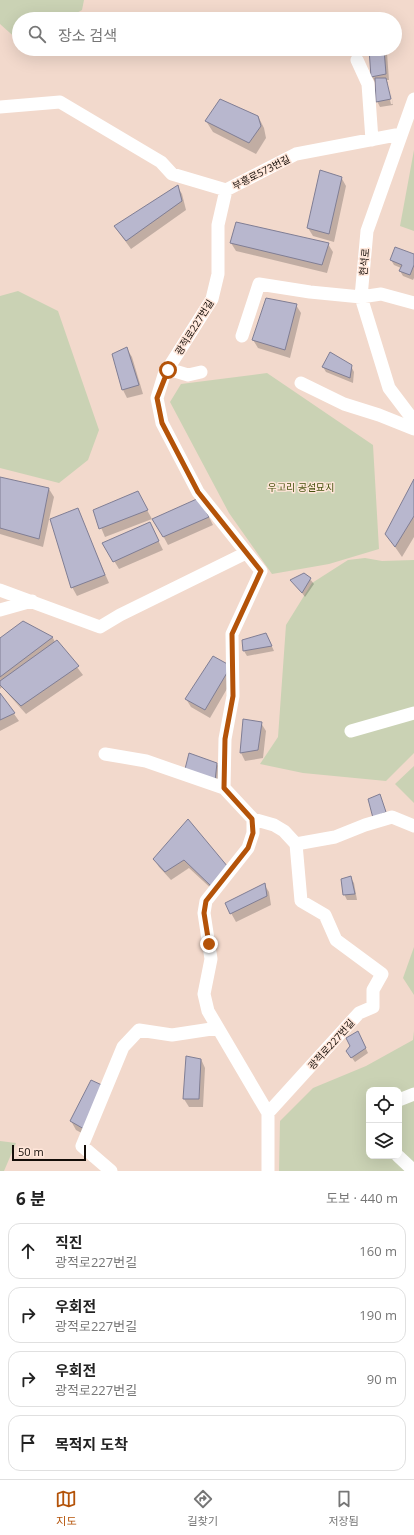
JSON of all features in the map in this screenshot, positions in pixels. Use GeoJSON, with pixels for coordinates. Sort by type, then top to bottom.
{"type":"FeatureCollection","features":[{"type":"Feature","properties":{"kind":"street"},"geometry":{"type":"LineString","coordinates":[[357,60],[368,84],[372,140]]}},
{"type":"Feature","properties":{"kind":"street","name":"부흥로573번길"},"geometry":{"type":"LineString","coordinates":[[0,107],[60,102],[161,162],[172,174],[226,190],[296,154],[401,134]]}},
{"type":"Feature","properties":{"kind":"street","name":"현석로"},"geometry":{"type":"LineString","coordinates":[[413,106],[401,134],[367,231],[360,297],[389,388],[414,421]]}},
{"type":"Feature","properties":{"kind":"street","name":"광적로227번길"},"geometry":{"type":"LineString","coordinates":[[224,788],[225,739],[233,696],[232,634],[261,571],[198,492],[162,423],[157,398],[168,370],[212,299],[218,274],[218,225],[226,190]]}},
{"type":"Feature","properties":{"kind":"street"},"geometry":{"type":"LineString","coordinates":[[242,336],[259,284],[310,292],[360,297],[381,294],[414,303]]}},
{"type":"Feature","properties":{"kind":"street"},"geometry":{"type":"LineString","coordinates":[[168,370],[188,375],[201,372]]}},
{"type":"Feature","properties":{"kind":"street"},"geometry":{"type":"LineString","coordinates":[[301,383],[344,404],[379,414],[414,429]]}},
{"type":"Feature","properties":{"kind":"street"},"geometry":{"type":"LineString","coordinates":[[0,590],[100,627],[120,615],[246,553]]}},
{"type":"Feature","properties":{"kind":"street"},"geometry":{"type":"LineString","coordinates":[[0,610],[32,601]]}},
{"type":"Feature","properties":{"kind":"street"},"geometry":{"type":"LineString","coordinates":[[351,731],[414,713]]}},
{"type":"Feature","properties":{"kind":"street"},"geometry":{"type":"LineString","coordinates":[[104,754],[146,761],[224,788],[252,819],[279,828],[296,844],[335,837],[365,825],[392,817],[414,826]]}},
{"type":"Feature","properties":{"kind":"street"},"geometry":{"type":"LineString","coordinates":[[252,819],[253,833],[248,848],[206,901],[204,913],[211,959],[204,994],[208,1010],[268,1113],[268,1171]]}},
{"type":"Feature","properties":{"kind":"street","name":"광적로227번길"},"geometry":{"type":"LineString","coordinates":[[268,1113],[359,1013],[373,1007],[373,990],[382,974],[336,940],[325,915],[301,901],[296,844]]}},
{"type":"Feature","properties":{"kind":"street"},"geometry":{"type":"LineString","coordinates":[[111,1171],[82,1146],[123,1047],[139,1030],[172,1035],[218,1028]]}},
{"type":"Feature","properties":{"kind":"street"},"geometry":{"type":"LineString","coordinates":[[402,1099],[414,1094]]}},
{"type":"Feature","properties":{"kind":"street"},"geometry":{"type":"LineString","coordinates":[[401,1159],[414,1171]]}},
{"type":"Feature","properties":{"kind":"green space"},"geometry":{"type":"Polygon","coordinates":[[[0,0],[84,0],[82,10],[78,12],[12,12],[12,35],[0,24],[0,0]]]}},
{"type":"Feature","properties":{"kind":"green space"},"geometry":{"type":"Polygon","coordinates":[[[414,150],[414,231],[400,226],[414,150]]]}},
{"type":"Feature","properties":{"kind":"green space"},"geometry":{"type":"Polygon","coordinates":[[[18,291],[58,311],[99,430],[88,460],[59,483],[0,468],[0,296],[18,291]]]}},
{"type":"Feature","properties":{"kind":"green space","name":"우고리 공설묘지"},"geometry":{"type":"Polygon","coordinates":[[[267,373],[373,445],[379,549],[329,564],[272,574],[229,513],[170,402],[181,384],[267,373]]]}},
{"type":"Feature","properties":{"kind":"green space"},"geometry":{"type":"Polygon","coordinates":[[[365,558],[382,561],[414,560],[414,753],[386,781],[303,773],[260,764],[278,737],[286,625],[312,583],[348,560],[365,558]]]}},
{"type":"Feature","properties":{"kind":"green space"},"geometry":{"type":"Polygon","coordinates":[[[414,766],[414,803],[395,784],[414,766]]]}},
{"type":"Feature","properties":{"kind":"green space"},"geometry":{"type":"Polygon","coordinates":[[[414,947],[414,995],[403,978],[414,947]]]}},
{"type":"Feature","properties":{"kind":"green space"},"geometry":{"type":"Polygon","coordinates":[[[414,1031],[414,1171],[279,1171],[280,1121],[313,1088],[366,1066],[413,1040],[414,1031]]]}},
{"type":"Feature","properties":{"kind":"green space"},"geometry":{"type":"Polygon","coordinates":[[[0,1141],[16,1143],[4,1171],[0,1171],[0,1141]]]}},
{"type":"Feature","properties":{"kind":"building"},"geometry":{"type":"Polygon","coordinates":[[[370,56],[385,56],[386,74],[371,77],[370,56]]]}},
{"type":"Feature","properties":{"kind":"building"},"geometry":{"type":"Polygon","coordinates":[[[375,78],[386,78],[391,99],[376,102],[375,78]]]}},
{"type":"Feature","properties":{"kind":"building"},"geometry":{"type":"Polygon","coordinates":[[[220,99],[258,116],[261,126],[249,143],[205,121],[220,99]]]}},
{"type":"Feature","properties":{"kind":"building"},"geometry":{"type":"Polygon","coordinates":[[[320,170],[342,177],[329,234],[307,228],[320,170]]]}},
{"type":"Feature","properties":{"kind":"building"},"geometry":{"type":"Polygon","coordinates":[[[178,185],[182,201],[126,241],[114,226],[178,185]]]}},
{"type":"Feature","properties":{"kind":"building"},"geometry":{"type":"Polygon","coordinates":[[[236,222],[329,243],[322,265],[230,243],[236,222]]]}},
{"type":"Feature","properties":{"kind":"building"},"geometry":{"type":"Polygon","coordinates":[[[395,247],[414,254],[414,265],[410,275],[399,271],[402,265],[390,260],[395,247]]]}},
{"type":"Feature","properties":{"kind":"building"},"geometry":{"type":"Polygon","coordinates":[[[266,298],[297,304],[285,350],[252,340],[266,298]]]}},
{"type":"Feature","properties":{"kind":"building"},"geometry":{"type":"Polygon","coordinates":[[[127,347],[139,385],[122,390],[112,354],[127,347]]]}},
{"type":"Feature","properties":{"kind":"building"},"geometry":{"type":"Polygon","coordinates":[[[330,352],[352,365],[350,378],[322,367],[330,352]]]}},
{"type":"Feature","properties":{"kind":"building"},"geometry":{"type":"Polygon","coordinates":[[[0,477],[49,488],[39,539],[0,528],[0,477]]]}},
{"type":"Feature","properties":{"kind":"building"},"geometry":{"type":"Polygon","coordinates":[[[414,479],[414,516],[395,547],[385,534],[414,479]]]}},
{"type":"Feature","properties":{"kind":"building"},"geometry":{"type":"Polygon","coordinates":[[[138,491],[148,510],[99,529],[93,510],[138,491]]]}},
{"type":"Feature","properties":{"kind":"building"},"geometry":{"type":"Polygon","coordinates":[[[199,498],[209,517],[163,537],[152,519],[199,498]]]}},
{"type":"Feature","properties":{"kind":"building"},"geometry":{"type":"Polygon","coordinates":[[[78,508],[105,575],[71,588],[50,519],[78,508]]]}},
{"type":"Feature","properties":{"kind":"building"},"geometry":{"type":"Polygon","coordinates":[[[150,522],[159,541],[113,562],[102,543],[150,522]]]}},
{"type":"Feature","properties":{"kind":"building"},"geometry":{"type":"Polygon","coordinates":[[[304,573],[311,578],[302,593],[290,580],[304,573]]]}},
{"type":"Feature","properties":{"kind":"building"},"geometry":{"type":"Polygon","coordinates":[[[23,621],[53,637],[0,677],[0,638],[23,621]]]}},
{"type":"Feature","properties":{"kind":"building"},"geometry":{"type":"Polygon","coordinates":[[[266,633],[272,646],[243,651],[242,640],[266,633]]]}},
{"type":"Feature","properties":{"kind":"building"},"geometry":{"type":"Polygon","coordinates":[[[57,640],[79,666],[21,706],[0,685],[0,681],[57,640]]]}},
{"type":"Feature","properties":{"kind":"building"},"geometry":{"type":"Polygon","coordinates":[[[213,656],[231,666],[205,710],[185,699],[213,656]]]}},
{"type":"Feature","properties":{"kind":"building"},"geometry":{"type":"Polygon","coordinates":[[[0,693],[15,713],[0,720],[0,693]]]}},
{"type":"Feature","properties":{"kind":"building"},"geometry":{"type":"Polygon","coordinates":[[[243,719],[262,722],[258,750],[240,753],[243,719]]]}},
{"type":"Feature","properties":{"kind":"building"},"geometry":{"type":"Polygon","coordinates":[[[189,753],[217,763],[215,781],[185,769],[189,753]]]}},
{"type":"Feature","properties":{"kind":"building"},"geometry":{"type":"Polygon","coordinates":[[[380,794],[386,812],[373,818],[368,799],[380,794]]]}},
{"type":"Feature","properties":{"kind":"building"},"geometry":{"type":"Polygon","coordinates":[[[188,819],[228,867],[211,886],[184,860],[165,872],[153,859],[188,819]]]}},
{"type":"Feature","properties":{"kind":"building"},"geometry":{"type":"Polygon","coordinates":[[[351,876],[355,894],[343,895],[341,879],[351,876]]]}},
{"type":"Feature","properties":{"kind":"building"},"geometry":{"type":"Polygon","coordinates":[[[265,883],[267,896],[230,914],[225,903],[265,883]]]}},
{"type":"Feature","properties":{"kind":"building"},"geometry":{"type":"Polygon","coordinates":[[[358,1031],[366,1048],[351,1058],[346,1051],[350,1046],[346,1038],[358,1031]]]}},
{"type":"Feature","properties":{"kind":"building"},"geometry":{"type":"Polygon","coordinates":[[[186,1056],[201,1059],[199,1099],[183,1099],[186,1056]]]}},
{"type":"Feature","properties":{"kind":"building"},"geometry":{"type":"Polygon","coordinates":[[[91,1080],[104,1086],[84,1129],[70,1121],[91,1080]]]}},
{"type":"Feature","properties":{"kind":"route"},"geometry":{"type":"LineString","coordinates":[[168,370],[164,375],[157,398],[162,423],[198,492],[261,571],[232,634],[233,696],[225,739],[224,788],[252,819],[253,833],[248,848],[206,901],[204,913],[209,944]]}}]}
